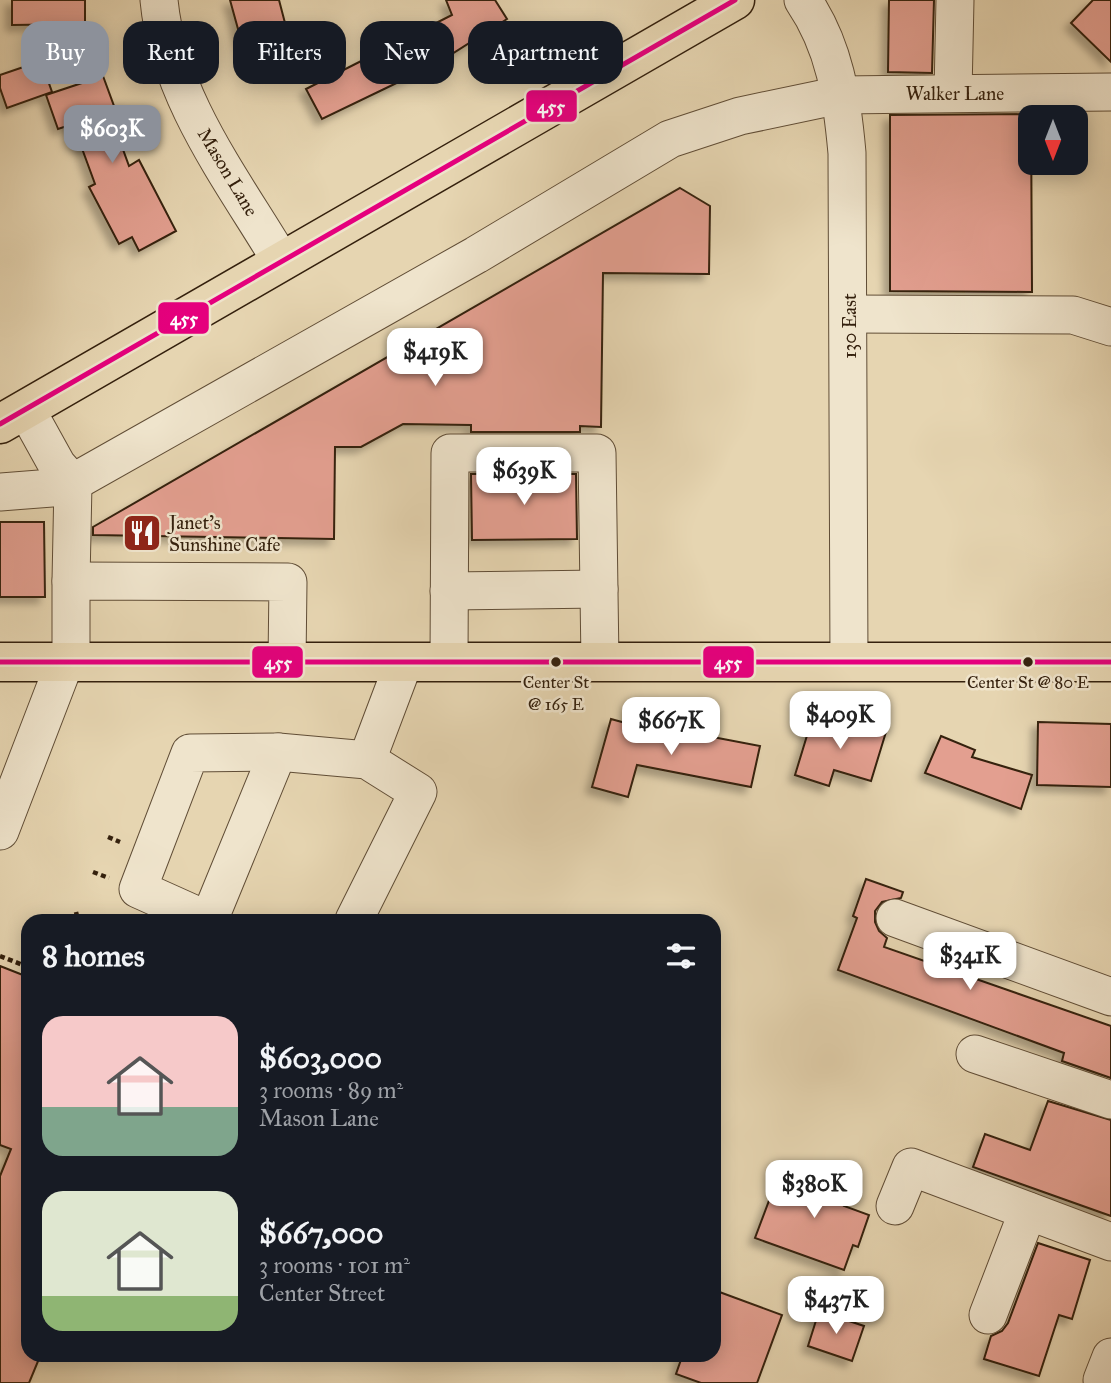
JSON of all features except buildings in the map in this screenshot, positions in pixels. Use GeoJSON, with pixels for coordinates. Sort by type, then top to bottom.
{"type":"FeatureCollection","features":[{"type":"Feature","properties":{"kind":"main road"},"geometry":{"type":"LineString","coordinates":[[13,417],[735,0]]}},
{"type":"Feature","properties":{"kind":"main road"},"geometry":{"type":"LineString","coordinates":[[0,662],[1111,662]]}},
{"type":"Feature","properties":{"kind":"street","name":"Mason Lane"},"geometry":{"type":"LineString","coordinates":[[159,0],[169,57],[181,89],[281,261]]}},
{"type":"Feature","properties":{"kind":"street","name":"130 East"},"geometry":{"type":"LineString","coordinates":[[803,0],[831,50],[847,153],[849,662]]}},
{"type":"Feature","properties":{"kind":"street"},"geometry":{"type":"LineString","coordinates":[[953,93],[955,0]]}},
{"type":"Feature","properties":{"kind":"street","name":"Walker Lane"},"geometry":{"type":"LineString","coordinates":[[0,492],[65,487],[476,255],[670,139],[740,116],[840,95],[1111,92]]}},
{"type":"Feature","properties":{"kind":"street"},"geometry":{"type":"LineString","coordinates":[[849,314],[1073,315],[1111,327]]}},
{"type":"Feature","properties":{"kind":"street"},"geometry":{"type":"LineString","coordinates":[[0,831],[68,662],[71,581],[73,482],[13,417]]}},
{"type":"Feature","properties":{"kind":"street"},"geometry":{"type":"LineString","coordinates":[[449,662],[450,453],[597,453],[600,662]]}},
{"type":"Feature","properties":{"kind":"street"},"geometry":{"type":"LineString","coordinates":[[71,581],[288,582],[287,662]]}},
{"type":"Feature","properties":{"kind":"street"},"geometry":{"type":"LineString","coordinates":[[449,591],[599,589]]}},
{"type":"Feature","properties":{"kind":"street"},"geometry":{"type":"LineString","coordinates":[[367,760],[404,662]]}},
{"type":"Feature","properties":{"kind":"street"},"geometry":{"type":"LineString","coordinates":[[210,914],[278,752]]}},
{"type":"Feature","properties":{"kind":"street"},"geometry":{"type":"LineString","coordinates":[[195,914],[138,888],[190,753],[278,752],[367,760],[418,792],[357,914]]}},
{"type":"Feature","properties":{"kind":"street"},"geometry":{"type":"LineString","coordinates":[[895,918],[1111,997]]}},
{"type":"Feature","properties":{"kind":"street"},"geometry":{"type":"LineString","coordinates":[[975,1054],[1111,1100]]}},
{"type":"Feature","properties":{"kind":"street"},"geometry":{"type":"LineString","coordinates":[[895,1206],[911,1167],[1111,1241]]}},
{"type":"Feature","properties":{"kind":"street"},"geometry":{"type":"LineString","coordinates":[[988,1315],[1028,1211]]}},
{"type":"Feature","properties":{"kind":"path"},"geometry":{"type":"LineString","coordinates":[[0,956],[21,964]]}},
{"type":"Feature","properties":{"kind":"transit line","name":"455"},"geometry":{"type":"LineString","coordinates":[[0,424],[735,0]]}},
{"type":"Feature","properties":{"kind":"transit line","name":"455"},"geometry":{"type":"LineString","coordinates":[[0,662],[1111,662]]}},
{"type":"Feature","properties":{"kind":"place","name":"Janet's Sunshine Cafe"},"geometry":{"type":"Point","coordinates":[142,533]}},
{"type":"Feature","properties":{"kind":"place","name":"Center St @ 165 E"},"geometry":{"type":"Point","coordinates":[556,662]}},
{"type":"Feature","properties":{"kind":"place","name":"Center St @ 80 E"},"geometry":{"type":"Point","coordinates":[1028,662]}}]}
